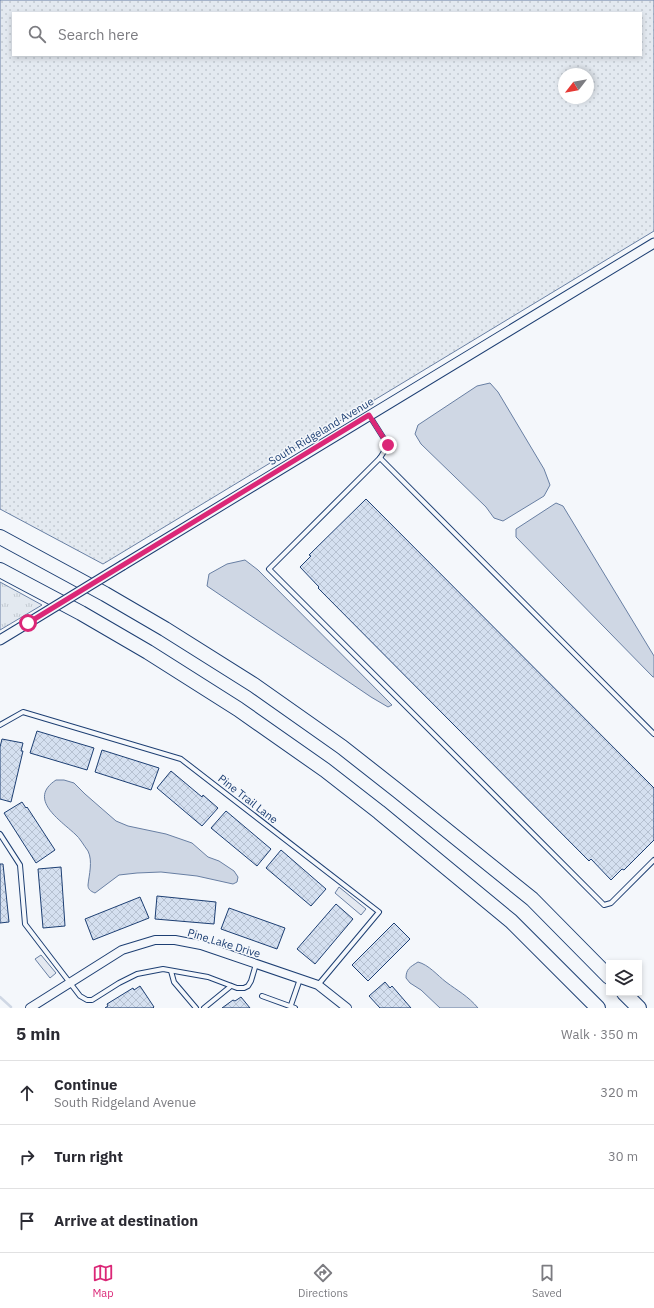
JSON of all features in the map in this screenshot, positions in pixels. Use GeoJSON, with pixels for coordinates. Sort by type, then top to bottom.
{"type":"FeatureCollection","features":[{"type":"Feature","properties":{"kind":"highway"},"geometry":{"type":"LineString","coordinates":[[0,537],[105,594],[165,629],[254,685],[336,743],[532,899],[606,975]]}},
{"type":"Feature","properties":{"kind":"highway"},"geometry":{"type":"LineString","coordinates":[[0,570],[81,613],[148,652],[238,709],[325,770],[379,812],[511,921],[598,1008]]}},
{"type":"Feature","properties":{"kind":"highway"},"geometry":{"type":"LineString","coordinates":[[627,996],[639,1008]]}},
{"type":"Feature","properties":{"kind":"street","name":"South Ridgeland Avenue"},"geometry":{"type":"LineString","coordinates":[[0,640],[654,243]]}},
{"type":"Feature","properties":{"kind":"street","name":"Pine Lake Drive"},"geometry":{"type":"LineString","coordinates":[[30,1008],[122,950],[155,940],[175,940],[201,945],[318,985],[347,1008]]}},
{"type":"Feature","properties":{"kind":"lane"},"geometry":{"type":"LineString","coordinates":[[369,415],[388,445],[380,458],[269,569],[604,905],[611,903],[654,860]]}},
{"type":"Feature","properties":{"kind":"lane"},"geometry":{"type":"LineString","coordinates":[[380,458],[654,734]]}},
{"type":"Feature","properties":{"kind":"lane","name":"Pine Trail Lane"},"geometry":{"type":"LineString","coordinates":[[0,725],[23,712],[181,759],[379,912],[318,985]]}},
{"type":"Feature","properties":{"kind":"lane"},"geometry":{"type":"LineString","coordinates":[[0,834],[20,865],[25,924],[80,996],[87,1000],[92,1000],[137,974],[163,970],[171,970],[208,977],[237,988],[244,988],[248,986],[251,981],[256,964]]}},
{"type":"Feature","properties":{"kind":"lane"},"geometry":{"type":"LineString","coordinates":[[171,970],[174,982],[196,1008]]}},
{"type":"Feature","properties":{"kind":"lane"},"geometry":{"type":"LineString","coordinates":[[290,1005],[300,979]]}},
{"type":"Feature","properties":{"kind":"lane"},"geometry":{"type":"LineString","coordinates":[[204,1008],[231,986]]}},
{"type":"Feature","properties":{"kind":"lane"},"geometry":{"type":"LineString","coordinates":[[262,996],[295,1008]]}},
{"type":"Feature","properties":{"kind":"green space"},"geometry":{"type":"Polygon","coordinates":[[[0,0],[654,0],[654,231],[103,564],[0,509],[0,0]]]}},
{"type":"Feature","properties":{"kind":"green space"},"geometry":{"type":"Polygon","coordinates":[[[0,582],[42,605],[0,630],[0,582]]]}},
{"type":"Feature","properties":{"kind":"shaded area"},"geometry":{"type":"Polygon","coordinates":[[[490,383],[498,392],[544,469],[550,485],[544,496],[503,521],[494,518],[486,507],[421,444],[415,434],[418,425],[477,386],[490,383]]]}},
{"type":"Feature","properties":{"kind":"shaded area"},"geometry":{"type":"Polygon","coordinates":[[[556,503],[563,506],[654,656],[654,677],[516,537],[516,529],[556,503]]]}},
{"type":"Feature","properties":{"kind":"shaded area"},"geometry":{"type":"Polygon","coordinates":[[[245,560],[258,570],[392,705],[388,707],[371,697],[207,586],[209,574],[227,564],[245,560]]]}},
{"type":"Feature","properties":{"kind":"shaded area"},"geometry":{"type":"Polygon","coordinates":[[[56,780],[64,780],[74,783],[116,821],[128,826],[166,834],[192,843],[208,857],[219,861],[234,871],[238,877],[237,882],[233,884],[197,876],[161,872],[137,873],[119,875],[95,893],[89,889],[88,886],[90,864],[88,851],[77,836],[55,816],[45,802],[45,794],[48,787],[56,780]]]}},
{"type":"Feature","properties":{"kind":"shaded area"},"geometry":{"type":"Polygon","coordinates":[[[339,887],[366,909],[361,915],[335,893],[339,887]]]}},
{"type":"Feature","properties":{"kind":"shaded area"},"geometry":{"type":"Polygon","coordinates":[[[41,955],[56,973],[50,978],[35,959],[41,955]]]}},
{"type":"Feature","properties":{"kind":"shaded area"},"geometry":{"type":"Polygon","coordinates":[[[418,962],[429,968],[467,997],[478,1008],[440,1008],[406,978],[409,968],[418,962]]]}},
{"type":"Feature","properties":{"kind":"building"},"geometry":{"type":"Polygon","coordinates":[[[366,499],[654,788],[654,840],[624,870],[622,869],[611,880],[591,859],[589,861],[318,588],[319,587],[300,567],[311,556],[309,555],[366,499]]]}},
{"type":"Feature","properties":{"kind":"building"},"geometry":{"type":"Polygon","coordinates":[[[37,731],[94,748],[87,770],[30,753],[37,731]]]}},
{"type":"Feature","properties":{"kind":"building"},"geometry":{"type":"Polygon","coordinates":[[[2,739],[23,743],[21,751],[23,751],[11,802],[0,799],[0,747],[2,739]]]}},
{"type":"Feature","properties":{"kind":"building"},"geometry":{"type":"Polygon","coordinates":[[[102,750],[159,768],[151,790],[95,772],[102,750]]]}},
{"type":"Feature","properties":{"kind":"building"},"geometry":{"type":"Polygon","coordinates":[[[171,771],[202,797],[203,795],[218,808],[202,826],[157,788],[171,771]]]}},
{"type":"Feature","properties":{"kind":"building"},"geometry":{"type":"Polygon","coordinates":[[[22,802],[26,808],[27,807],[55,850],[36,863],[4,813],[22,802]]]}},
{"type":"Feature","properties":{"kind":"building"},"geometry":{"type":"Polygon","coordinates":[[[226,811],[271,849],[257,866],[211,828],[226,811]]]}},
{"type":"Feature","properties":{"kind":"building"},"geometry":{"type":"Polygon","coordinates":[[[281,850],[326,889],[311,906],[266,868],[281,850]]]}},
{"type":"Feature","properties":{"kind":"building"},"geometry":{"type":"Polygon","coordinates":[[[0,864],[3,864],[9,922],[0,923],[0,864]]]}},
{"type":"Feature","properties":{"kind":"building"},"geometry":{"type":"Polygon","coordinates":[[[61,867],[65,926],[43,928],[38,869],[61,867]]]}},
{"type":"Feature","properties":{"kind":"building"},"geometry":{"type":"Polygon","coordinates":[[[157,896],[216,902],[214,924],[155,919],[157,896]]]}},
{"type":"Feature","properties":{"kind":"building"},"geometry":{"type":"Polygon","coordinates":[[[140,897],[149,918],[93,940],[85,919],[140,897]]]}},
{"type":"Feature","properties":{"kind":"building"},"geometry":{"type":"Polygon","coordinates":[[[336,904],[353,919],[315,964],[297,949],[336,904]]]}},
{"type":"Feature","properties":{"kind":"building"},"geometry":{"type":"Polygon","coordinates":[[[229,908],[285,928],[277,949],[221,929],[229,908]]]}},
{"type":"Feature","properties":{"kind":"building"},"geometry":{"type":"Polygon","coordinates":[[[394,923],[410,939],[368,981],[352,965],[394,923]]]}},
{"type":"Feature","properties":{"kind":"building"},"geometry":{"type":"Polygon","coordinates":[[[385,982],[390,988],[392,986],[411,1008],[380,1008],[369,996],[385,982]]]}},
{"type":"Feature","properties":{"kind":"building"},"geometry":{"type":"Polygon","coordinates":[[[140,986],[154,1007],[153,1008],[105,1008],[108,1006],[107,1004],[133,988],[134,990],[140,986]]]}},
{"type":"Feature","properties":{"kind":"building"},"geometry":{"type":"Polygon","coordinates":[[[241,997],[250,1008],[222,1008],[233,1000],[235,1001],[241,997]]]}},
{"type":"Feature","properties":{"kind":"waterway"},"geometry":{"type":"LineString","coordinates":[[0,997],[11,1007]]}},
{"type":"Feature","properties":{"kind":"route"},"geometry":{"type":"LineString","coordinates":[[28,623],[369,415],[388,445]]}}]}
